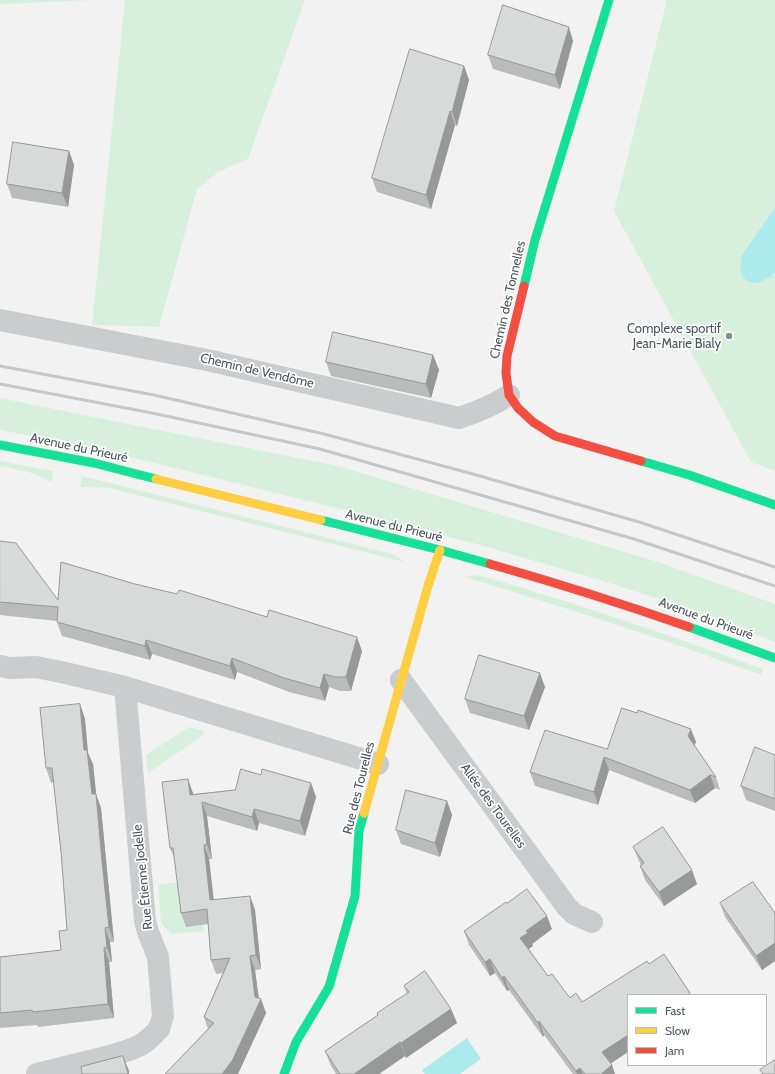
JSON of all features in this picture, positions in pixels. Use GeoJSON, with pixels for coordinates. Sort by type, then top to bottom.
{"type":"FeatureCollection","features":[{"type":"Feature","properties":{"kind":"street","name":"Chemin des Tonnelles"},"geometry":{"type":"LineString","coordinates":[[609,0],[535,240],[507,356],[506,373],[509,395],[518,408],[533,422],[555,436],[689,475],[775,504]]}},
{"type":"Feature","properties":{"kind":"street","name":"Chemin de Vendôme"},"geometry":{"type":"LineString","coordinates":[[0,320],[206,360],[459,418],[496,404],[509,395]]}},
{"type":"Feature","properties":{"kind":"street","name":"Avenue du Prieuré"},"geometry":{"type":"LineString","coordinates":[[0,445],[94,463],[440,550],[543,579],[638,609],[775,658]]}},
{"type":"Feature","properties":{"kind":"street","name":"Rue des Tourelles"},"geometry":{"type":"LineString","coordinates":[[284,1074],[296,1042],[329,987],[355,896],[359,831],[428,586],[440,550]]}},
{"type":"Feature","properties":{"kind":"street"},"geometry":{"type":"LineString","coordinates":[[0,666],[10,668],[36,667],[125,687],[378,764]]}},
{"type":"Feature","properties":{"kind":"street","name":"Allée des Tourelles"},"geometry":{"type":"LineString","coordinates":[[401,680],[567,908],[574,914],[592,922]]}},
{"type":"Feature","properties":{"kind":"street","name":"Rue Étienne Jodelle"},"geometry":{"type":"LineString","coordinates":[[37,1074],[110,1056],[141,1045],[159,1029],[163,1016],[158,957],[145,921],[125,687]]}},
{"type":"Feature","properties":{"kind":"green space"},"geometry":{"type":"Polygon","coordinates":[[[0,0],[96,0],[0,4],[0,0]]]}},
{"type":"Feature","properties":{"kind":"green space"},"geometry":{"type":"Polygon","coordinates":[[[125,0],[305,0],[248,159],[218,172],[197,189],[159,327],[92,325],[125,0]]]}},
{"type":"Feature","properties":{"kind":"green space","name":"Complexe sportif Jean-Marie Bialy"},"geometry":{"type":"Polygon","coordinates":[[[667,0],[775,0],[775,471],[751,462],[614,211],[667,0]]]}},
{"type":"Feature","properties":{"kind":"green space"},"geometry":{"type":"Polygon","coordinates":[[[0,398],[338,466],[658,562],[775,604],[775,642],[665,601],[600,580],[480,545],[98,449],[0,430],[0,398]]]}},
{"type":"Feature","properties":{"kind":"green space"},"geometry":{"type":"Polygon","coordinates":[[[0,461],[53,471],[52,482],[29,472],[0,466],[0,461]]]}},
{"type":"Feature","properties":{"kind":"green space"},"geometry":{"type":"Polygon","coordinates":[[[82,476],[392,554],[404,562],[109,488],[80,487],[82,476]]]}},
{"type":"Feature","properties":{"kind":"green space"},"geometry":{"type":"Polygon","coordinates":[[[473,575],[483,576],[624,620],[763,669],[761,675],[613,624],[464,577],[473,575]]]}},
{"type":"Feature","properties":{"kind":"green space"},"geometry":{"type":"Polygon","coordinates":[[[189,727],[204,731],[202,736],[148,773],[146,755],[189,727]]]}},
{"type":"Feature","properties":{"kind":"green space"},"geometry":{"type":"Polygon","coordinates":[[[199,879],[204,931],[171,934],[161,923],[158,885],[199,879]]]}},
{"type":"Feature","properties":{"kind":"water"},"geometry":{"type":"Polygon","coordinates":[[[775,208],[775,272],[770,277],[758,283],[749,282],[742,276],[740,266],[742,255],[775,208]]]}},
{"type":"Feature","properties":{"kind":"water"},"geometry":{"type":"Polygon","coordinates":[[[467,1038],[481,1059],[460,1074],[425,1074],[422,1070],[467,1038]]]}},
{"type":"Feature","properties":{"kind":"building"},"geometry":{"type":"Polygon","coordinates":[[[503,5],[569,27],[555,75],[488,55],[503,5]]]}},
{"type":"Feature","properties":{"kind":"building"},"geometry":{"type":"Polygon","coordinates":[[[410,49],[464,66],[452,112],[450,111],[426,195],[372,178],[410,49]]]}},
{"type":"Feature","properties":{"kind":"building"},"geometry":{"type":"Polygon","coordinates":[[[13,142],[69,151],[62,193],[7,184],[13,142]]]}},
{"type":"Feature","properties":{"kind":"building"},"geometry":{"type":"Polygon","coordinates":[[[333,332],[433,355],[426,384],[326,362],[333,332]]]}},
{"type":"Feature","properties":{"kind":"building"},"geometry":{"type":"Polygon","coordinates":[[[0,541],[16,543],[58,600],[61,562],[135,584],[177,594],[179,590],[267,617],[269,610],[357,637],[346,677],[335,677],[324,674],[320,688],[284,678],[232,658],[230,666],[146,640],[145,646],[57,622],[58,607],[0,602],[0,541]]]}},
{"type":"Feature","properties":{"kind":"building"},"geometry":{"type":"Polygon","coordinates":[[[479,655],[540,673],[524,716],[465,699],[479,655]]]}},
{"type":"Feature","properties":{"kind":"building"},"geometry":{"type":"Polygon","coordinates":[[[80,704],[84,750],[87,750],[92,794],[96,794],[109,927],[105,928],[107,947],[104,948],[108,1004],[33,1012],[32,1010],[0,1013],[0,957],[61,950],[59,931],[67,930],[61,852],[52,768],[46,768],[40,708],[80,704]]]}},
{"type":"Feature","properties":{"kind":"building"},"geometry":{"type":"Polygon","coordinates":[[[622,708],[637,713],[638,710],[691,729],[688,736],[716,777],[710,775],[690,790],[604,757],[594,792],[530,772],[545,730],[607,749],[622,708]]]}},
{"type":"Feature","properties":{"kind":"building"},"geometry":{"type":"Polygon","coordinates":[[[755,747],[775,755],[775,799],[741,786],[755,747]]]}},
{"type":"Feature","properties":{"kind":"building"},"geometry":{"type":"Polygon","coordinates":[[[241,769],[261,775],[262,769],[311,783],[300,821],[254,809],[252,817],[202,802],[207,844],[204,845],[210,900],[250,896],[256,955],[250,956],[255,997],[261,999],[232,1061],[222,1074],[165,1074],[214,1023],[204,1017],[230,958],[211,960],[207,909],[181,913],[173,848],[170,848],[162,782],[188,779],[190,795],[235,790],[241,769]]]}},
{"type":"Feature","properties":{"kind":"building"},"geometry":{"type":"Polygon","coordinates":[[[406,790],[447,801],[435,843],[396,830],[406,790]]]}},
{"type":"Feature","properties":{"kind":"building"},"geometry":{"type":"Polygon","coordinates":[[[663,827],[692,870],[659,892],[640,866],[644,863],[633,847],[663,827]]]}},
{"type":"Feature","properties":{"kind":"building"},"geometry":{"type":"Polygon","coordinates":[[[753,882],[775,913],[775,943],[756,956],[720,903],[753,882]]]}},
{"type":"Feature","properties":{"kind":"building"},"geometry":{"type":"Polygon","coordinates":[[[527,889],[547,916],[526,931],[528,933],[520,938],[548,976],[552,974],[570,998],[576,993],[582,1002],[647,961],[649,964],[664,954],[690,993],[627,994],[627,1036],[602,1052],[612,1065],[601,1074],[585,1074],[580,1068],[576,1071],[539,1021],[538,1023],[504,976],[502,978],[490,959],[485,962],[464,931],[506,902],[507,903],[527,889]]]}},
{"type":"Feature","properties":{"kind":"building"},"geometry":{"type":"Polygon","coordinates":[[[425,971],[451,1009],[354,1074],[340,1074],[325,1051],[378,1015],[377,1013],[409,992],[404,986],[425,971]]]}},
{"type":"Feature","properties":{"kind":"building"},"geometry":{"type":"Polygon","coordinates":[[[123,1056],[128,1074],[82,1074],[81,1067],[123,1056]]]}},
{"type":"Feature","properties":{"kind":"building"},"geometry":{"type":"Polygon","coordinates":[[[775,1060],[775,1074],[763,1074],[760,1070],[775,1060]]]}},
{"type":"Feature","properties":{"kind":"railway"},"geometry":{"type":"LineString","coordinates":[[0,366],[154,395],[324,434],[473,474],[639,522],[775,567]]}},
{"type":"Feature","properties":{"kind":"railway"},"geometry":{"type":"LineString","coordinates":[[0,384],[152,413],[320,449],[634,539],[775,586]]}},
{"type":"Feature","properties":{"kind":"traffic: fast"},"geometry":{"type":"LineString","coordinates":[[524,286],[535,240],[609,0]]}},
{"type":"Feature","properties":{"kind":"traffic: fast"},"geometry":{"type":"LineString","coordinates":[[0,445],[94,463],[156,479]]}},
{"type":"Feature","properties":{"kind":"traffic: fast"},"geometry":{"type":"LineString","coordinates":[[641,461],[689,475],[775,505]]}},
{"type":"Feature","properties":{"kind":"traffic: fast"},"geometry":{"type":"LineString","coordinates":[[321,520],[490,564]]}},
{"type":"Feature","properties":{"kind":"traffic: fast"},"geometry":{"type":"LineString","coordinates":[[689,627],[775,658]]}},
{"type":"Feature","properties":{"kind":"traffic: fast"},"geometry":{"type":"LineString","coordinates":[[284,1074],[296,1042],[329,987],[355,896],[359,831],[364,813]]}},
{"type":"Feature","properties":{"kind":"traffic: slow"},"geometry":{"type":"LineString","coordinates":[[156,479],[321,520]]}},
{"type":"Feature","properties":{"kind":"traffic: slow"},"geometry":{"type":"LineString","coordinates":[[364,813],[428,586],[440,550]]}},
{"type":"Feature","properties":{"kind":"traffic: jam"},"geometry":{"type":"LineString","coordinates":[[524,286],[507,356],[506,373],[509,395],[518,408],[533,422],[555,436],[641,461]]}},
{"type":"Feature","properties":{"kind":"traffic: jam"},"geometry":{"type":"LineString","coordinates":[[490,564],[590,594],[689,627]]}},
{"type":"Feature","properties":{"kind":"place","name":"Complexe sportif Jean-Marie Bialy"},"geometry":{"type":"Point","coordinates":[729,336]}}]}
